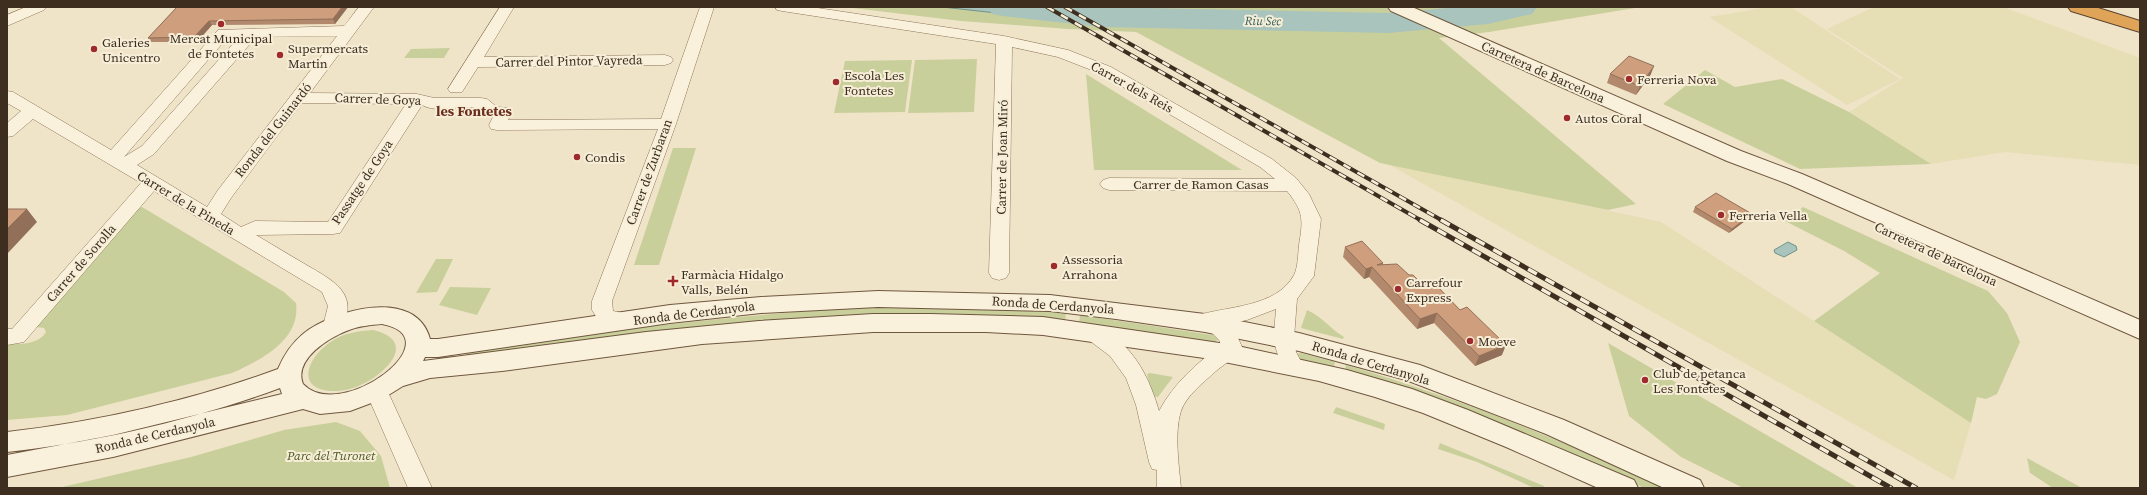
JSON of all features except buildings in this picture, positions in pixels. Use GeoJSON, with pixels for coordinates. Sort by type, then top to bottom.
{"type":"FeatureCollection","features":[{"type":"Feature","properties":{"kind":"highway"},"geometry":{"type":"LineString","coordinates":[[2077,7],[2140,28]]}},
{"type":"Feature","properties":{"kind":"street"},"geometry":{"type":"LineString","coordinates":[[7,14],[22,7]]}},
{"type":"Feature","properties":{"kind":"street"},"geometry":{"type":"LineString","coordinates":[[7,17],[27,7]]}},
{"type":"Feature","properties":{"kind":"street"},"geometry":{"type":"LineString","coordinates":[[7,21],[39,7]]}},
{"type":"Feature","properties":{"kind":"street","name":"Ronda del Guinardó"},"geometry":{"type":"LineString","coordinates":[[210,217],[224,194],[367,7]]}},
{"type":"Feature","properties":{"kind":"street","name":"Carrer del Pintor Vayreda"},"geometry":{"type":"LineString","coordinates":[[456,89],[507,7]]}},
{"type":"Feature","properties":{"kind":"street","name":"Carrer de Zurbaran"},"geometry":{"type":"LineString","coordinates":[[626,320],[607,318],[602,310],[602,301],[668,124],[707,7]]}},
{"type":"Feature","properties":{"kind":"street","name":"Carrer dels Reis"},"geometry":{"type":"LineString","coordinates":[[782,7],[1004,41],[1062,53],[1105,70],[1266,163],[1292,185],[1303,198],[1312,219],[1304,276],[1287,297]]}},
{"type":"Feature","properties":{"kind":"street","name":"Carretera de Barcelona"},"geometry":{"type":"LineString","coordinates":[[1397,7],[1734,156],[1776,171],[2140,330]]}},
{"type":"Feature","properties":{"kind":"street"},"geometry":{"type":"LineString","coordinates":[[118,162],[222,33],[349,31]]}},
{"type":"Feature","properties":{"kind":"street"},"geometry":{"type":"LineString","coordinates":[[118,162],[148,150],[252,32]]}},
{"type":"Feature","properties":{"kind":"street","name":"Carrer de Joan Miró"},"geometry":{"type":"LineString","coordinates":[[999,273],[1004,41]]}},
{"type":"Feature","properties":{"kind":"street","name":"Carrer del Pintor Vayreda"},"geometry":{"type":"LineString","coordinates":[[474,62],[665,60]]}},
{"type":"Feature","properties":{"kind":"street","name":"Carrer de la Pineda"},"geometry":{"type":"LineString","coordinates":[[7,96],[329,287],[338,300],[339,313],[333,326]]}},
{"type":"Feature","properties":{"kind":"street","name":"Carrer de Goya"},"geometry":{"type":"LineString","coordinates":[[298,98],[417,99],[426,100],[431,103],[482,103],[493,112],[504,112],[497,125],[577,118],[643,124],[668,124]]}},
{"type":"Feature","properties":{"kind":"street","name":"Passatge de Goya"},"geometry":{"type":"LineString","coordinates":[[241,235],[255,227],[333,228],[417,99]]}},
{"type":"Feature","properties":{"kind":"street"},"geometry":{"type":"LineString","coordinates":[[7,132],[32,111]]}},
{"type":"Feature","properties":{"kind":"street","name":"Carretera de Barcelona"},"geometry":{"type":"LineString","coordinates":[[1734,156],[1769,178],[2140,346]]}},
{"type":"Feature","properties":{"kind":"street","name":"Carrer de Sorolla"},"geometry":{"type":"LineString","coordinates":[[7,337],[17,337],[152,182]]}},
{"type":"Feature","properties":{"kind":"street","name":"Carrer de Ramon Casas"},"geometry":{"type":"LineString","coordinates":[[1109,184],[1292,185]]}},
{"type":"Feature","properties":{"kind":"street"},"geometry":{"type":"LineString","coordinates":[[1940,242],[1959,255],[2043,297],[2055,308],[2084,313],[2125,330],[2140,334]]}},
{"type":"Feature","properties":{"kind":"street"},"geometry":{"type":"LineString","coordinates":[[1207,324],[1240,315],[1287,297],[1284,338],[1286,353],[1293,365]]}},
{"type":"Feature","properties":{"kind":"street","name":"Ronda de Cerdanyola"},"geometry":{"type":"LineString","coordinates":[[417,348],[438,348],[626,320],[761,305],[878,299],[974,300],[1050,303],[1116,310],[1284,338],[1411,372],[1554,427],[1691,488]]}},
{"type":"Feature","properties":{"kind":"street"},"geometry":{"type":"LineString","coordinates":[[382,315],[398,318],[411,325],[417,335],[417,348],[410,364],[386,385],[344,403],[314,404],[302,400],[294,393],[289,385],[288,375],[293,362],[302,348],[316,336],[333,326],[366,316],[382,315]]}},
{"type":"Feature","properties":{"kind":"street","name":"Ronda de Cerdanyola"},"geometry":{"type":"LineString","coordinates":[[386,385],[429,369],[515,360],[668,338],[760,329],[867,323],[971,323],[1046,326],[1228,352],[1293,365],[1403,396],[1545,452],[1625,488]]}},
{"type":"Feature","properties":{"kind":"street"},"geometry":{"type":"LineString","coordinates":[[1169,488],[1168,438],[1170,411],[1178,395],[1208,366],[1228,352],[1232,347],[1228,336],[1207,324]]}},
{"type":"Feature","properties":{"kind":"street"},"geometry":{"type":"LineString","coordinates":[[1094,333],[1120,352],[1136,377],[1149,415],[1165,488]]}},
{"type":"Feature","properties":{"kind":"street","name":"Ronda de Cerdanyola"},"geometry":{"type":"LineString","coordinates":[[7,442],[73,433],[179,409],[262,385],[288,375]]}},
{"type":"Feature","properties":{"kind":"street"},"geometry":{"type":"LineString","coordinates":[[386,385],[420,488]]}},
{"type":"Feature","properties":{"kind":"street","name":"Ronda de Cerdanyola"},"geometry":{"type":"LineString","coordinates":[[7,466],[63,457],[218,420],[270,405],[302,400]]}},
{"type":"Feature","properties":{"kind":"shaded area"},"geometry":{"type":"Polygon","coordinates":[[[1770,7],[1791,7],[1900,79],[1847,105],[1709,17],[1770,7]]]}},
{"type":"Feature","properties":{"kind":"shaded area"},"geometry":{"type":"Polygon","coordinates":[[[1874,7],[2003,7],[2140,58],[2140,165],[2005,152],[1931,164],[1849,112],[1903,78],[1827,29],[1874,7]]]}},
{"type":"Feature","properties":{"kind":"shaded area"},"geometry":{"type":"Polygon","coordinates":[[[1386,163],[1661,222],[1971,423],[1954,480],[1386,163]]]}},
{"type":"Feature","properties":{"kind":"green space"},"geometry":{"type":"Polygon","coordinates":[[[844,7],[1641,7],[1489,32],[1439,38],[1636,204],[1608,210],[1380,163],[1136,32],[1068,29],[961,21],[844,7]]]}},
{"type":"Feature","properties":{"kind":"green space"},"geometry":{"type":"Polygon","coordinates":[[[450,48],[444,58],[404,58],[411,49],[450,48]]]}},
{"type":"Feature","properties":{"kind":"green space"},"geometry":{"type":"Polygon","coordinates":[[[977,59],[974,112],[908,113],[915,60],[977,59]]]}},
{"type":"Feature","properties":{"kind":"green space"},"geometry":{"type":"Polygon","coordinates":[[[912,60],[905,112],[834,113],[845,61],[912,60]]]}},
{"type":"Feature","properties":{"kind":"green space"},"geometry":{"type":"Polygon","coordinates":[[[1705,70],[1735,87],[1782,79],[1849,112],[1931,164],[1800,169],[1663,104],[1705,70]]]}},
{"type":"Feature","properties":{"kind":"green space"},"geometry":{"type":"Polygon","coordinates":[[[1086,74],[1242,170],[1094,170],[1086,74]]]}},
{"type":"Feature","properties":{"kind":"green space"},"geometry":{"type":"Polygon","coordinates":[[[673,148],[696,148],[659,265],[634,265],[673,148]]]}},
{"type":"Feature","properties":{"kind":"green space"},"geometry":{"type":"Polygon","coordinates":[[[142,207],[284,292],[296,303],[296,316],[292,328],[286,338],[266,355],[232,373],[67,415],[7,420],[7,344],[34,342],[43,336],[46,332],[44,328],[35,327],[136,209],[142,207]]]}},
{"type":"Feature","properties":{"kind":"green space"},"geometry":{"type":"Polygon","coordinates":[[[1803,207],[1988,291],[2007,313],[2020,342],[1997,394],[1986,399],[1977,397],[1971,423],[1814,321],[1880,273],[1844,251],[1785,221],[1803,207]]]}},
{"type":"Feature","properties":{"kind":"green space"},"geometry":{"type":"Polygon","coordinates":[[[436,259],[453,259],[437,292],[416,293],[436,259]]]}},
{"type":"Feature","properties":{"kind":"green space"},"geometry":{"type":"Polygon","coordinates":[[[450,287],[491,288],[477,315],[439,305],[450,287]]]}},
{"type":"Feature","properties":{"kind":"green space"},"geometry":{"type":"Polygon","coordinates":[[[873,307],[963,307],[1066,312],[1065,323],[943,317],[466,358],[468,349],[569,336],[771,314],[873,307]]]}},
{"type":"Feature","properties":{"kind":"green space"},"geometry":{"type":"Polygon","coordinates":[[[1307,310],[1344,337],[1343,339],[1301,328],[1307,310]]]}},
{"type":"Feature","properties":{"kind":"green space"},"geometry":{"type":"Polygon","coordinates":[[[1080,315],[1219,336],[1220,338],[1214,343],[1079,324],[1080,315]]]}},
{"type":"Feature","properties":{"kind":"green space"},"geometry":{"type":"Polygon","coordinates":[[[373,330],[389,336],[396,345],[395,355],[388,365],[377,375],[351,389],[338,391],[324,390],[315,386],[310,381],[308,373],[310,365],[315,356],[323,348],[332,341],[346,334],[373,330]]]}},
{"type":"Feature","properties":{"kind":"green space","name":"Club de petanca Les Fontetes"},"geometry":{"type":"Polygon","coordinates":[[[1608,343],[1858,488],[1743,488],[1681,457],[1629,416],[1608,343]]]}},
{"type":"Feature","properties":{"kind":"green space"},"geometry":{"type":"Polygon","coordinates":[[[1301,353],[1335,362],[1333,371],[1298,361],[1296,354],[1301,353]]]}},
{"type":"Feature","properties":{"kind":"green space"},"geometry":{"type":"Polygon","coordinates":[[[1346,365],[1387,377],[1507,420],[1625,470],[1663,488],[1644,488],[1613,473],[1344,374],[1346,365]]]}},
{"type":"Feature","properties":{"kind":"green space"},"geometry":{"type":"Polygon","coordinates":[[[1150,373],[1173,377],[1158,397],[1152,396],[1147,374],[1150,373]]]}},
{"type":"Feature","properties":{"kind":"green space"},"geometry":{"type":"Polygon","coordinates":[[[1336,407],[1385,424],[1384,430],[1333,413],[1336,407]]]}},
{"type":"Feature","properties":{"kind":"green space","name":"Parc del Turonet"},"geometry":{"type":"Polygon","coordinates":[[[336,422],[360,431],[381,456],[390,488],[58,488],[191,457],[284,430],[336,422]]]}},
{"type":"Feature","properties":{"kind":"green space"},"geometry":{"type":"Polygon","coordinates":[[[1440,443],[1544,486],[1544,488],[1534,488],[1477,462],[1438,449],[1440,443]]]}},
{"type":"Feature","properties":{"kind":"green space"},"geometry":{"type":"Polygon","coordinates":[[[2027,458],[2082,488],[2053,488],[2030,473],[2027,458]]]}},
{"type":"Feature","properties":{"kind":"water"},"geometry":{"type":"Polygon","coordinates":[[[942,7],[1038,7],[1060,20],[942,7]]]}},
{"type":"Feature","properties":{"kind":"water"},"geometry":{"type":"Polygon","coordinates":[[[1788,242],[1796,246],[1797,250],[1784,257],[1775,253],[1774,250],[1788,242]]]}},
{"type":"Feature","properties":{"kind":"waterway","name":"Riu Sec"},"geometry":{"type":"LineString","coordinates":[[1003,7],[1101,17],[1388,23],[1488,14],[1521,7]]}},
{"type":"Feature","properties":{"kind":"railway"},"geometry":{"type":"LineString","coordinates":[[1047,7],[1422,221]]}},
{"type":"Feature","properties":{"kind":"railway"},"geometry":{"type":"LineString","coordinates":[[1065,7],[1443,221]]}},
{"type":"Feature","properties":{"kind":"railway"},"geometry":{"type":"LineString","coordinates":[[1420,220],[1891,488]]}},
{"type":"Feature","properties":{"kind":"railway"},"geometry":{"type":"LineString","coordinates":[[1441,220],[1916,488]]}},
{"type":"Feature","properties":{"kind":"place","name":"Mercat Municipal de Fontetes"},"geometry":{"type":"Point","coordinates":[221,24]}},
{"type":"Feature","properties":{"kind":"place","name":"Galeries Unicentro"},"geometry":{"type":"Point","coordinates":[94,49]}},
{"type":"Feature","properties":{"kind":"place","name":"Supermercats Martin"},"geometry":{"type":"Point","coordinates":[280,55]}},
{"type":"Feature","properties":{"kind":"place","name":"Ferreria Nova"},"geometry":{"type":"Point","coordinates":[1629,79]}},
{"type":"Feature","properties":{"kind":"place","name":"Escola Les Fontetes"},"geometry":{"type":"Point","coordinates":[836,82]}},
{"type":"Feature","properties":{"kind":"place","name":"Autos Coral"},"geometry":{"type":"Point","coordinates":[1567,118]}},
{"type":"Feature","properties":{"kind":"place","name":"Condis"},"geometry":{"type":"Point","coordinates":[577,157]}},
{"type":"Feature","properties":{"kind":"place","name":"Ferreria Vella"},"geometry":{"type":"Point","coordinates":[1721,215]}},
{"type":"Feature","properties":{"kind":"place","name":"Assessoria Arrahona"},"geometry":{"type":"Point","coordinates":[1054,266]}},
{"type":"Feature","properties":{"kind":"place","name":"Farmàcia Hidalgo Valls, Belén"},"geometry":{"type":"Point","coordinates":[673,281]}},
{"type":"Feature","properties":{"kind":"place","name":"Carrefour Express"},"geometry":{"type":"Point","coordinates":[1398,289]}},
{"type":"Feature","properties":{"kind":"place","name":"Moeve"},"geometry":{"type":"Point","coordinates":[1470,341]}},
{"type":"Feature","properties":{"kind":"place","name":"Club de petanca Les Fontetes"},"geometry":{"type":"Point","coordinates":[1645,380]}},
{"type":"Feature","properties":{"kind":"district","name":"les Fontetes"},"geometry":{"type":"Point","coordinates":[474,111]}}]}
